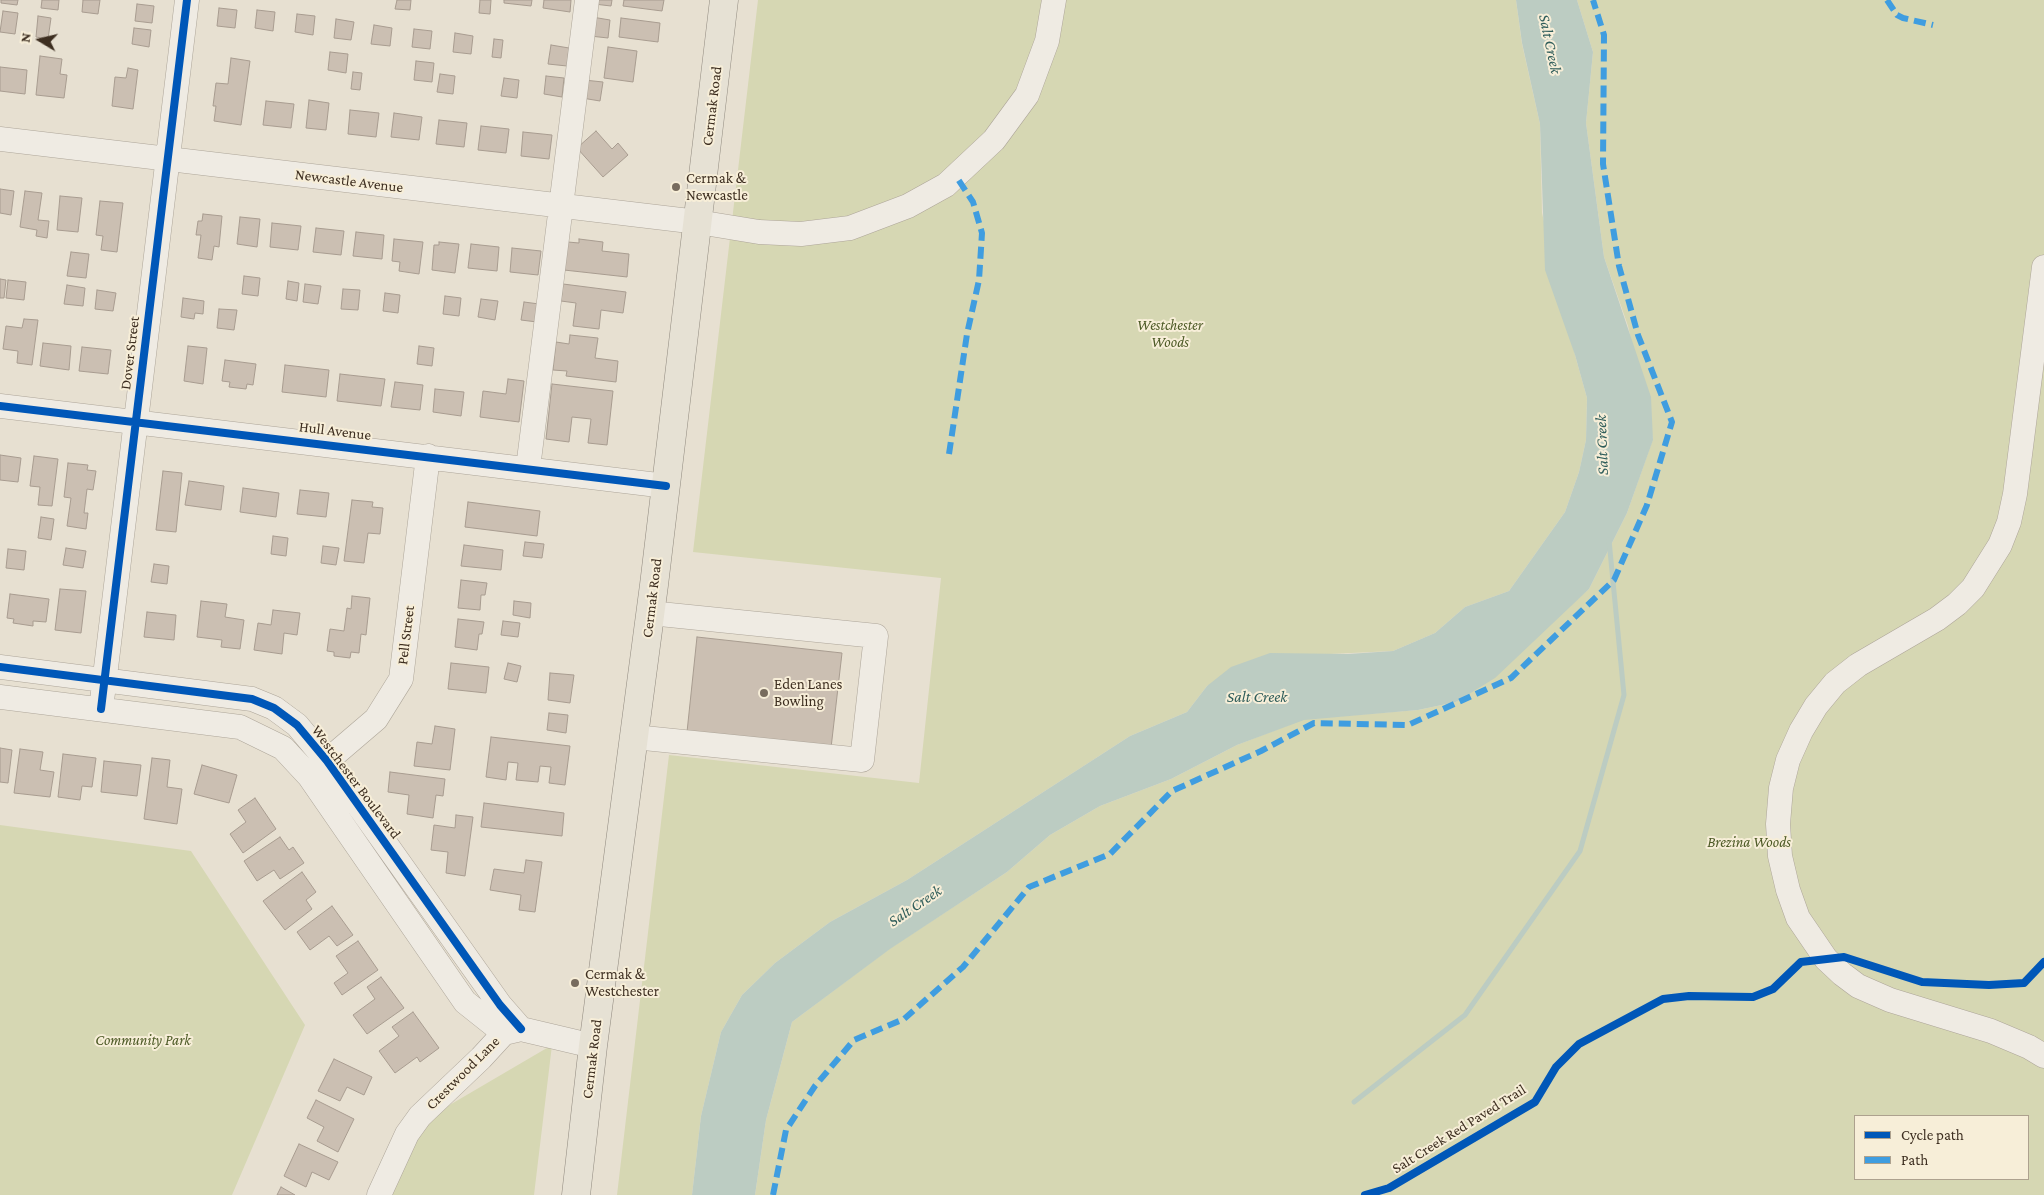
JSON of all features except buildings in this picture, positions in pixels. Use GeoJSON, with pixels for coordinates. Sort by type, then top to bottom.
{"type":"FeatureCollection","features":[{"type":"Feature","properties":{"kind":"main road","name":"Cermak Road"},"geometry":{"type":"LineString","coordinates":[[576,1195],[593,1046],[666,486],[724,0]]}},
{"type":"Feature","properties":{"kind":"street","name":"Dover Street"},"geometry":{"type":"LineString","coordinates":[[101,709],[187,0]]}},
{"type":"Feature","properties":{"kind":"street"},"geometry":{"type":"LineString","coordinates":[[528,468],[587,0]]}},
{"type":"Feature","properties":{"kind":"street","name":"Newcastle Avenue"},"geometry":{"type":"LineString","coordinates":[[0,139],[698,222],[759,232],[801,234],[850,228],[908,206],[946,185],[994,140],[1027,95],[1047,41],[1054,0]]}},
{"type":"Feature","properties":{"kind":"street"},"geometry":{"type":"LineString","coordinates":[[2044,267],[2015,494],[2009,522],[2000,545],[1973,588],[1957,604],[1858,666],[1835,683],[1816,706],[1800,731],[1788,760],[1781,788],[1778,824],[1780,856],[1788,890],[1798,918],[1826,959],[1842,974],[1858,986],[1890,1000],[1991,1031],[2029,1047],[2044,1056]]}},
{"type":"Feature","properties":{"kind":"street","name":"Hull Avenue"},"geometry":{"type":"LineString","coordinates":[[0,406],[666,486]]}},
{"type":"Feature","properties":{"kind":"street","name":"Pell Street"},"geometry":{"type":"LineString","coordinates":[[318,769],[376,719],[401,679],[428,456]]}},
{"type":"Feature","properties":{"kind":"street"},"geometry":{"type":"LineString","coordinates":[[634,737],[862,760],[876,636],[650,613]]}},
{"type":"Feature","properties":{"kind":"street","name":"Westchester Boulevard"},"geometry":{"type":"LineString","coordinates":[[0,667],[252,699],[274,708],[297,725],[318,769],[500,1006],[513,1031]]}},
{"type":"Feature","properties":{"kind":"street","name":"Westchester Boulevard"},"geometry":{"type":"LineString","coordinates":[[0,696],[240,727],[283,748],[318,769]]}},
{"type":"Feature","properties":{"kind":"street"},"geometry":{"type":"LineString","coordinates":[[513,1031],[593,1046]]}},
{"type":"Feature","properties":{"kind":"street","name":"Crestwood Lane"},"geometry":{"type":"LineString","coordinates":[[379,1195],[407,1134],[420,1116],[481,1058],[513,1031]]}},
{"type":"Feature","properties":{"kind":"green space","name":"Westchester Woods"},"geometry":{"type":"Polygon","coordinates":[[[758,0],[1516,0],[1522,44],[1540,124],[1542,213],[1587,398],[1586,440],[1579,472],[1565,512],[1509,591],[1465,607],[1435,633],[1393,651],[1309,655],[1207,686],[1187,712],[1130,736],[907,880],[830,922],[775,963],[742,995],[721,1032],[701,1116],[692,1195],[617,1195],[669,755],[919,783],[941,578],[693,552],[758,0]]]}},
{"type":"Feature","properties":{"kind":"green space","name":"Brezina Woods"},"geometry":{"type":"Polygon","coordinates":[[[1577,0],[2044,0],[2044,1195],[755,1195],[766,1120],[792,1022],[889,949],[1007,872],[1050,835],[1100,806],[1171,779],[1237,745],[1304,719],[1418,710],[1456,702],[1589,589],[1627,513],[1653,439],[1628,326],[1604,257],[1586,123],[1593,52],[1577,0]]]}},
{"type":"Feature","properties":{"kind":"green space","name":"Community Park"},"geometry":{"type":"Polygon","coordinates":[[[0,825],[191,851],[305,1025],[232,1195],[0,1195],[0,825]]]}},
{"type":"Feature","properties":{"kind":"green space"},"geometry":{"type":"Polygon","coordinates":[[[552,1045],[534,1195],[391,1195],[424,1120],[552,1045]]]}},
{"type":"Feature","properties":{"kind":"water","name":"Salt Creek"},"geometry":{"type":"Polygon","coordinates":[[[1516,0],[1577,0],[1593,52],[1586,123],[1604,257],[1651,397],[1653,440],[1627,513],[1589,589],[1495,678],[1456,702],[1418,710],[1304,720],[1237,745],[1171,779],[1100,806],[1050,835],[1007,872],[890,949],[792,1022],[766,1120],[755,1195],[692,1195],[701,1116],[721,1032],[742,995],[775,963],[830,922],[907,880],[1130,736],[1187,712],[1207,686],[1231,667],[1270,653],[1348,654],[1393,651],[1435,633],[1465,607],[1509,591],[1565,512],[1579,472],[1586,440],[1587,398],[1575,355],[1545,270],[1540,124],[1522,43],[1516,0]]]}},
{"type":"Feature","properties":{"kind":"waterway"},"geometry":{"type":"LineString","coordinates":[[1354,1102],[1465,1015],[1580,851],[1624,695],[1609,540]]}},
{"type":"Feature","properties":{"kind":"marked path"},"geometry":{"type":"LineString","coordinates":[[773,1195],[786,1130],[815,1086],[854,1040],[904,1019],[963,967],[1029,887],[1110,854],[1172,791],[1261,751],[1314,723],[1408,725],[1511,678],[1614,580],[1647,505],[1672,422],[1638,335],[1619,266],[1603,164],[1604,35],[1593,0]]}},
{"type":"Feature","properties":{"kind":"marked path"},"geometry":{"type":"LineString","coordinates":[[1887,0],[1897,15],[1933,25]]}},
{"type":"Feature","properties":{"kind":"marked path"},"geometry":{"type":"LineString","coordinates":[[949,454],[967,334],[979,280],[982,233],[973,202],[956,176]]}},
{"type":"Feature","properties":{"kind":"cycle path"},"geometry":{"type":"LineString","coordinates":[[101,709],[187,0]]}},
{"type":"Feature","properties":{"kind":"cycle path"},"geometry":{"type":"LineString","coordinates":[[0,406],[666,486]]}},
{"type":"Feature","properties":{"kind":"cycle path"},"geometry":{"type":"LineString","coordinates":[[0,667],[252,699],[274,708],[297,725],[327,761],[500,1005],[521,1029]]}},
{"type":"Feature","properties":{"kind":"cycle path","name":"Salt Creek Red Paved Trail"},"geometry":{"type":"LineString","coordinates":[[1365,1195],[1389,1188],[1535,1102],[1556,1067],[1579,1044],[1663,999],[1689,996],[1753,997],[1773,989],[1801,962],[1844,957],[1922,982],[1989,985],[2024,983],[2044,962]]}},
{"type":"Feature","properties":{"kind":"place","name":"Cermak & Newcastle"},"geometry":{"type":"Point","coordinates":[676,187]}},
{"type":"Feature","properties":{"kind":"place","name":"Eden Lanes Bowling"},"geometry":{"type":"Point","coordinates":[764,693]}},
{"type":"Feature","properties":{"kind":"place","name":"Cermak & Westchester"},"geometry":{"type":"Point","coordinates":[575,983]}}]}
